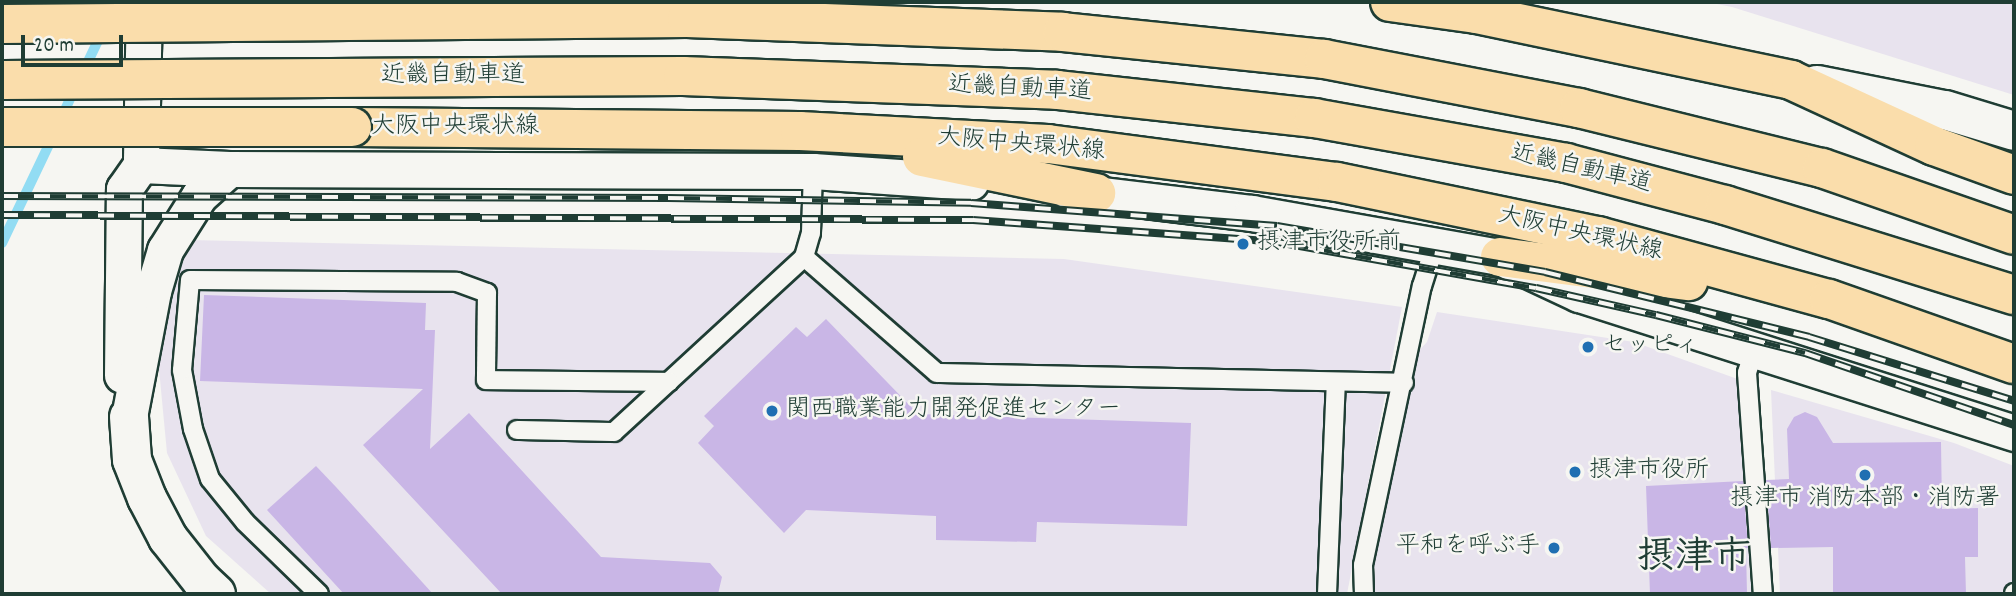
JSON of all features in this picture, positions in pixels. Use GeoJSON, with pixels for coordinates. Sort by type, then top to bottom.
{"type":"FeatureCollection","features":[{"type":"Feature","properties":{"kind":"main road"},"geometry":{"type":"LineString","coordinates":[[1403,2],[1478,8],[1791,80],[1934,146],[2014,175]]}},
{"type":"Feature","properties":{"kind":"main road"},"geometry":{"type":"LineString","coordinates":[[2,24],[687,18],[1063,32],[1324,59],[1580,108],[1822,168],[2014,235]]}},
{"type":"Feature","properties":{"kind":"main road","name":"近畿自動車道"},"geometry":{"type":"LineString","coordinates":[[2,80],[683,76],[1070,91],[1314,118],[1566,163],[1751,212],[2014,295]]}},
{"type":"Feature","properties":{"kind":"main road","name":"大阪中央環状線"},"geometry":{"type":"LineString","coordinates":[[2,127],[800,131],[1048,144],[1337,182],[1598,236],[1829,299],[2014,364]]}},
{"type":"Feature","properties":{"kind":"main road"},"geometry":{"type":"LineString","coordinates":[[800,131],[1097,193]]}},
{"type":"Feature","properties":{"kind":"main road"},"geometry":{"type":"LineString","coordinates":[[1500,257],[1829,299]]}},
{"type":"Feature","properties":{"kind":"street"},"geometry":{"type":"LineString","coordinates":[[144,2],[141,165],[124,189],[120,361],[129,417],[132,460],[147,498],[168,538],[202,582],[216,594]]}},
{"type":"Feature","properties":{"kind":"street"},"geometry":{"type":"LineString","coordinates":[[1791,80],[1945,110],[2014,131]]}},
{"type":"Feature","properties":{"kind":"street"},"geometry":{"type":"LineString","coordinates":[[141,165],[229,169],[870,172],[1097,193],[1252,213],[1500,257],[1579,294],[2014,433]]}},
{"type":"Feature","properties":{"kind":"street"},"geometry":{"type":"LineString","coordinates":[[129,417],[153,291],[165,250],[198,196],[229,169]]}},
{"type":"Feature","properties":{"kind":"lane"},"geometry":{"type":"LineString","coordinates":[[517,430],[614,432],[804,257],[811,233],[813,171]]}},
{"type":"Feature","properties":{"kind":"lane"},"geometry":{"type":"LineString","coordinates":[[1364,594],[1363,565],[1404,383],[1422,286],[1435,245]]}},
{"type":"Feature","properties":{"kind":"lane"},"geometry":{"type":"LineString","coordinates":[[804,257],[937,373],[1404,383]]}},
{"type":"Feature","properties":{"kind":"lane"},"geometry":{"type":"LineString","coordinates":[[319,594],[245,522],[210,479],[193,429],[182,370],[190,280],[457,282],[486,293],[485,380],[669,382]]}},
{"type":"Feature","properties":{"kind":"lane"},"geometry":{"type":"LineString","coordinates":[[1755,351],[1747,373],[1763,594]]}},
{"type":"Feature","properties":{"kind":"lane"},"geometry":{"type":"LineString","coordinates":[[1327,594],[1336,382]]}},
{"type":"Feature","properties":{"kind":"shaded area"},"geometry":{"type":"Polygon","coordinates":[[[1707,2],[2014,2],[2014,95],[1732,7],[1707,2]]]}},
{"type":"Feature","properties":{"kind":"shaded area","name":"関西職業能力開発促進センター"},"geometry":{"type":"Polygon","coordinates":[[[190,240],[1064,259],[1402,307],[1347,594],[271,594],[206,536],[167,453],[159,369],[171,290],[190,240]]]}},
{"type":"Feature","properties":{"kind":"shaded area","name":"摂津市役所"},"geometry":{"type":"Polygon","coordinates":[[[1437,312],[1634,342],[1760,387],[1759,594],[1375,594],[1374,556],[1414,356],[1427,342],[1437,312]]]}},
{"type":"Feature","properties":{"kind":"shaded area"},"geometry":{"type":"Polygon","coordinates":[[[1771,390],[1954,443],[2014,466],[2014,594],[1780,594],[1771,390]]]}},
{"type":"Feature","properties":{"kind":"building"},"geometry":{"type":"Polygon","coordinates":[[[204,295],[426,303],[425,330],[435,330],[430,449],[469,413],[601,557],[710,563],[722,577],[718,594],[502,594],[363,445],[423,389],[200,381],[204,295]]]}},
{"type":"Feature","properties":{"kind":"building"},"geometry":{"type":"Polygon","coordinates":[[[826,319],[918,414],[1191,423],[1187,526],[1037,522],[1036,542],[936,540],[936,516],[806,510],[784,533],[698,443],[714,426],[704,416],[796,327],[807,337],[826,319]]]}},
{"type":"Feature","properties":{"kind":"building","name":"摂津市 消防本部・消防署"},"geometry":{"type":"Polygon","coordinates":[[[1805,412],[1817,417],[1833,443],[1941,442],[1942,509],[1978,508],[1978,557],[1965,557],[1966,594],[1833,594],[1833,547],[1771,548],[1766,480],[1789,479],[1787,429],[1794,417],[1805,412]]]}},
{"type":"Feature","properties":{"kind":"building"},"geometry":{"type":"Polygon","coordinates":[[[316,466],[433,594],[344,594],[267,510],[316,466]]]}},
{"type":"Feature","properties":{"kind":"building"},"geometry":{"type":"Polygon","coordinates":[[[1743,481],[1748,548],[1747,594],[1650,594],[1646,486],[1743,481]]]}},
{"type":"Feature","properties":{"kind":"waterway"},"geometry":{"type":"LineString","coordinates":[[83,72],[103,30]]}},
{"type":"Feature","properties":{"kind":"waterway"},"geometry":{"type":"LineString","coordinates":[[61,119],[76,86]]}},
{"type":"Feature","properties":{"kind":"waterway"},"geometry":{"type":"LineString","coordinates":[[2,243],[54,134]]}},
{"type":"Feature","properties":{"kind":"railway"},"geometry":{"type":"LineString","coordinates":[[2,196],[668,198],[971,203],[1277,226],[1545,272],[1809,337],[2014,401]]}},
{"type":"Feature","properties":{"kind":"railway"},"geometry":{"type":"LineString","coordinates":[[2,215],[973,220],[1277,242],[1536,288],[1656,315],[1805,353],[2014,425]]}},
{"type":"Feature","properties":{"kind":"place","name":"摂津市役所前"},"geometry":{"type":"Point","coordinates":[1243,244]}},
{"type":"Feature","properties":{"kind":"place","name":"セッピィ"},"geometry":{"type":"Point","coordinates":[1588,347]}},
{"type":"Feature","properties":{"kind":"place","name":"関西職業能力開発促進センター"},"geometry":{"type":"Point","coordinates":[772,411]}},
{"type":"Feature","properties":{"kind":"place","name":"摂津市役所"},"geometry":{"type":"Point","coordinates":[1575,472]}},
{"type":"Feature","properties":{"kind":"place","name":"摂津市 消防本部・消防署"},"geometry":{"type":"Point","coordinates":[1865,475]}},
{"type":"Feature","properties":{"kind":"place","name":"平和を呼ぶ手"},"geometry":{"type":"Point","coordinates":[1554,548]}},
{"type":"Feature","properties":{"kind":"district","name":"摂津市"},"geometry":{"type":"Point","coordinates":[1694,560]}}]}
